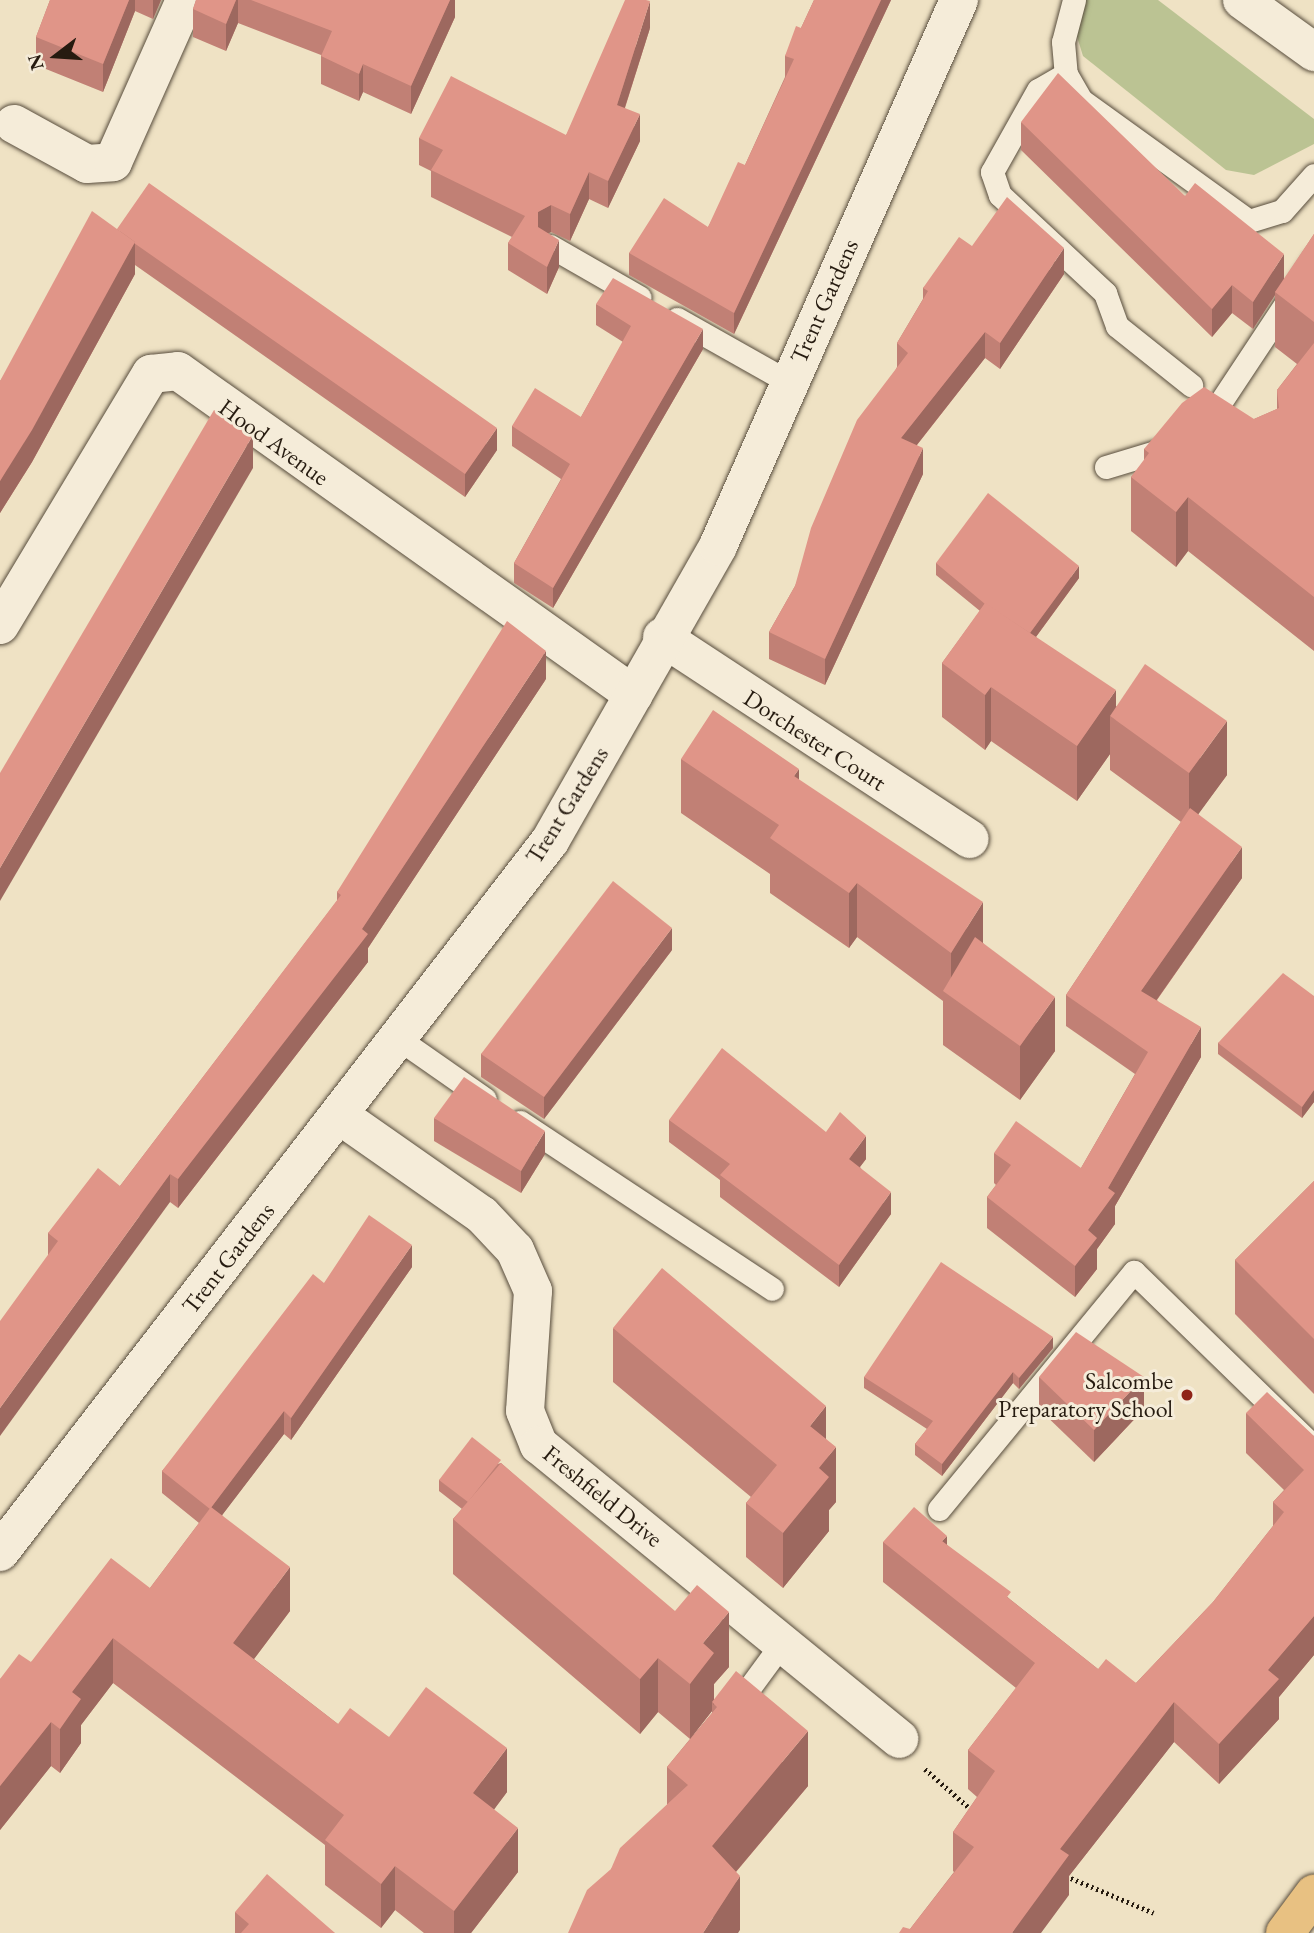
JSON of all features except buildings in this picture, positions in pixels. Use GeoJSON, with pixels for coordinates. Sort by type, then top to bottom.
{"type":"FeatureCollection","features":[{"type":"Feature","properties":{"kind":"main road"},"geometry":{"type":"LineString","coordinates":[[1285,1933],[1314,1894]]}},
{"type":"Feature","properties":{"kind":"street"},"geometry":{"type":"LineString","coordinates":[[15,124],[88,163],[113,162],[185,0]]}},
{"type":"Feature","properties":{"kind":"street","name":"Trent Gardens"},"geometry":{"type":"LineString","coordinates":[[0,1552],[550,841],[634,695],[662,637],[718,545],[787,382],[959,0]]}},
{"type":"Feature","properties":{"kind":"street"},"geometry":{"type":"LineString","coordinates":[[1242,0],[1314,52]]}},
{"type":"Feature","properties":{"kind":"street","name":"Hood Avenue"},"geometry":{"type":"LineString","coordinates":[[0,625],[151,374],[178,372],[634,695]]}},
{"type":"Feature","properties":{"kind":"street","name":"Dorchester Court"},"geometry":{"type":"LineString","coordinates":[[662,637],[970,839]]}},
{"type":"Feature","properties":{"kind":"street","name":"Freshfield Drive"},"geometry":{"type":"LineString","coordinates":[[339,1115],[482,1214],[515,1250],[533,1291],[525,1411],[539,1445],[899,1739]]}},
{"type":"Feature","properties":{"kind":"lane"},"geometry":{"type":"LineString","coordinates":[[1074,0],[1063,42],[1066,74],[1081,100],[1249,221],[1282,211],[1314,175]]}},
{"type":"Feature","properties":{"kind":"lane"},"geometry":{"type":"LineString","coordinates":[[1066,74],[1038,90],[992,172],[1000,195],[1105,293],[1117,326],[1191,385]]}},
{"type":"Feature","properties":{"kind":"lane"},"geometry":{"type":"LineString","coordinates":[[550,246],[787,382]]}},
{"type":"Feature","properties":{"kind":"lane"},"geometry":{"type":"LineString","coordinates":[[1105,467],[1172,447],[1212,419],[1314,261]]}},
{"type":"Feature","properties":{"kind":"lane"},"geometry":{"type":"LineString","coordinates":[[1212,419],[1234,433]]}},
{"type":"Feature","properties":{"kind":"lane"},"geometry":{"type":"LineString","coordinates":[[396,1037],[772,1289]]}},
{"type":"Feature","properties":{"kind":"lane"},"geometry":{"type":"LineString","coordinates":[[939,1509],[1134,1272],[1314,1447]]}},
{"type":"Feature","properties":{"kind":"lane"},"geometry":{"type":"LineString","coordinates":[[717,1732],[783,1642]]}},
{"type":"Feature","properties":{"kind":"path"},"geometry":{"type":"LineString","coordinates":[[899,1739],[938,1784],[978,1815]]}},
{"type":"Feature","properties":{"kind":"path"},"geometry":{"type":"LineString","coordinates":[[1052,1867],[1114,1901],[1154,1913]]}},
{"type":"Feature","properties":{"kind":"green space"},"geometry":{"type":"Polygon","coordinates":[[[1084,0],[1158,0],[1314,119],[1314,144],[1254,175],[1226,170],[1083,56],[1075,30],[1084,0]]]}},
{"type":"Feature","properties":{"kind":"place","name":"Salcombe Preparatory School"},"geometry":{"type":"Point","coordinates":[1187,1395]}}]}
